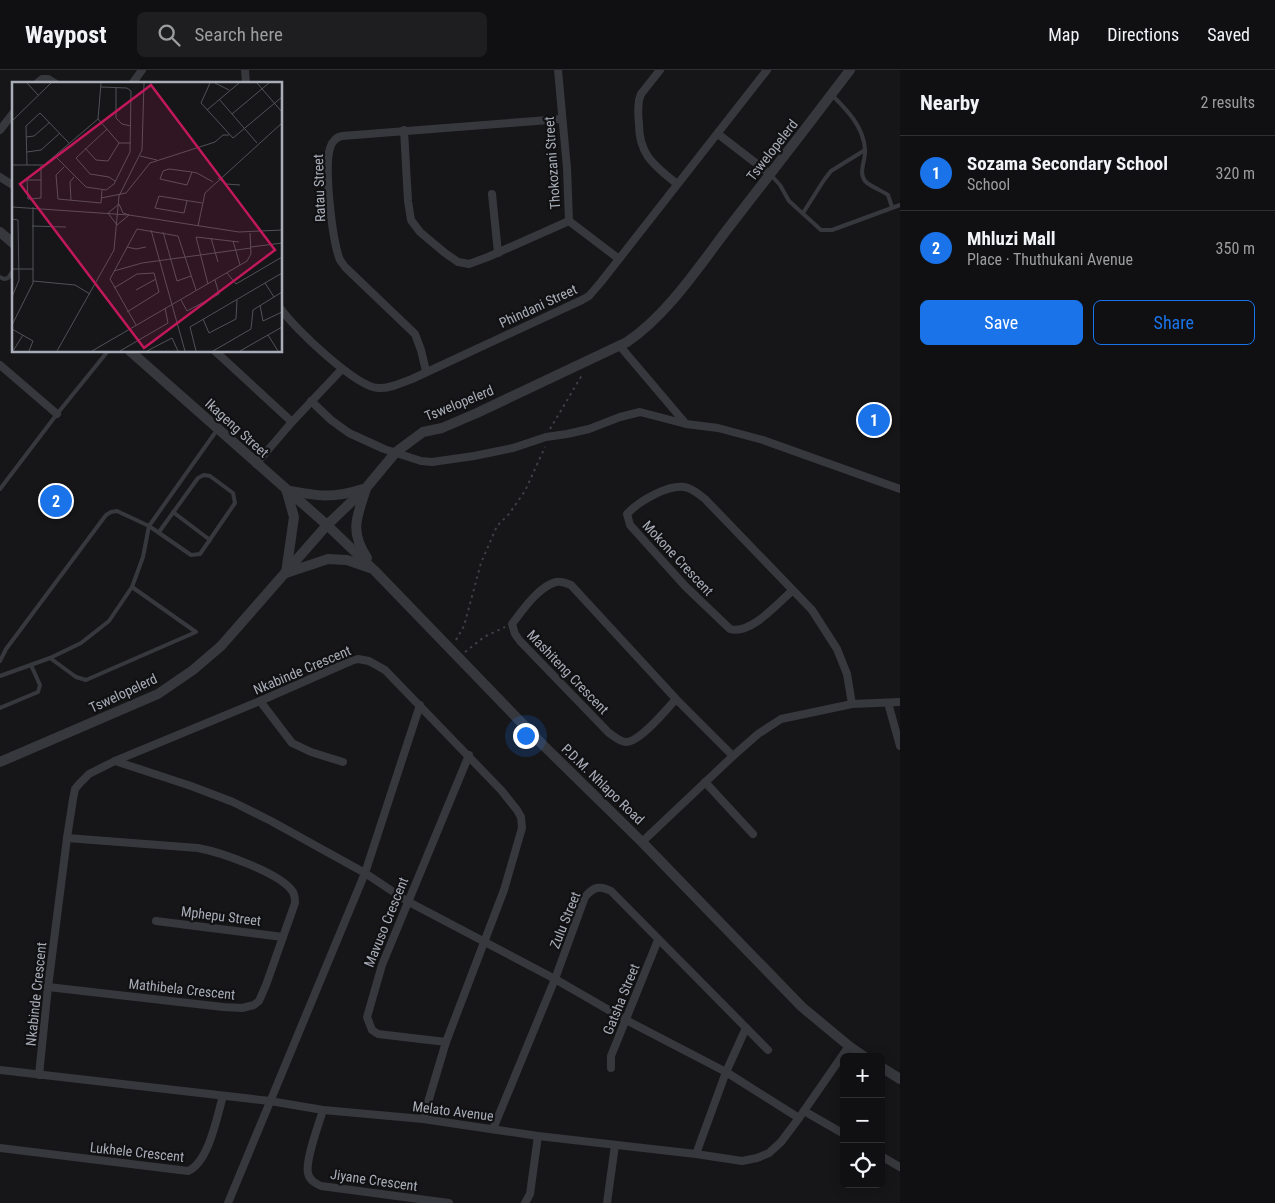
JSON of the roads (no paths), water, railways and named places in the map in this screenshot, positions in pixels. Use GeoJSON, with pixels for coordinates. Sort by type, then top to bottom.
{"type":"FeatureCollection","features":[{"type":"Feature","properties":{"kind":"street"},"geometry":{"type":"LineString","coordinates":[[133,82],[142,70]]}},
{"type":"Feature","properties":{"kind":"street","name":"Thokozani Street"},"geometry":{"type":"LineString","coordinates":[[558,70],[567,168],[569,221],[619,259]]}},
{"type":"Feature","properties":{"kind":"street"},"geometry":{"type":"LineString","coordinates":[[660,70],[641,94],[639,100],[639,137],[641,146],[649,160],[677,184]]}},
{"type":"Feature","properties":{"kind":"street","name":"Phindani Street"},"geometry":{"type":"LineString","coordinates":[[282,310],[342,369],[359,382],[378,388],[412,379],[582,300],[595,289],[767,70]]}},
{"type":"Feature","properties":{"kind":"street","name":"Tswelopelerd"},"geometry":{"type":"LineString","coordinates":[[0,762],[158,694],[193,670],[221,646],[327,525],[366,488],[396,452],[423,432],[442,428],[477,413],[619,345],[638,334],[659,315],[850,70]]}},
{"type":"Feature","properties":{"kind":"street"},"geometry":{"type":"LineString","coordinates":[[38,82],[42,79],[48,79],[53,82]]}},
{"type":"Feature","properties":{"kind":"street"},"geometry":{"type":"LineString","coordinates":[[0,130],[12,115]]}},
{"type":"Feature","properties":{"kind":"street","name":"Ratau Street"},"geometry":{"type":"LineString","coordinates":[[426,371],[421,350],[414,334],[342,263],[337,250],[330,202],[328,156],[331,144],[336,137],[404,130],[561,119]]}},
{"type":"Feature","properties":{"kind":"street"},"geometry":{"type":"LineString","coordinates":[[404,130],[408,201],[411,220],[445,253],[458,262],[469,264],[569,221]]}},
{"type":"Feature","properties":{"kind":"street"},"geometry":{"type":"LineString","coordinates":[[718,134],[770,174]]}},
{"type":"Feature","properties":{"kind":"street"},"geometry":{"type":"LineString","coordinates":[[0,177],[12,185]]}},
{"type":"Feature","properties":{"kind":"street"},"geometry":{"type":"LineString","coordinates":[[492,194],[498,253]]}},
{"type":"Feature","properties":{"kind":"street"},"geometry":{"type":"LineString","coordinates":[[0,232],[12,242]]}},
{"type":"Feature","properties":{"kind":"street"},"geometry":{"type":"LineString","coordinates":[[619,345],[686,424]]}},
{"type":"Feature","properties":{"kind":"street","name":"Ikageng Street"},"geometry":{"type":"LineString","coordinates":[[131,352],[217,430],[327,525]]}},
{"type":"Feature","properties":{"kind":"street"},"geometry":{"type":"LineString","coordinates":[[216,352],[292,422]]}},
{"type":"Feature","properties":{"kind":"street"},"geometry":{"type":"LineString","coordinates":[[0,366],[57,414]]}},
{"type":"Feature","properties":{"kind":"street"},"geometry":{"type":"LineString","coordinates":[[256,464],[311,401],[342,369]]}},
{"type":"Feature","properties":{"kind":"street"},"geometry":{"type":"LineString","coordinates":[[311,401],[331,420],[349,433],[384,449],[421,461],[432,462],[513,448],[546,436],[589,429],[620,417],[640,412],[686,424],[718,428],[764,440],[900,489]]}},
{"type":"Feature","properties":{"kind":"street","name":"Mokone Crescent"},"geometry":{"type":"LineString","coordinates":[[793,590],[754,624],[745,629],[730,629],[685,586],[630,525],[628,514],[642,502],[670,487],[682,486],[689,488],[705,499],[793,590],[812,610],[837,649],[848,674],[852,704]]}},
{"type":"Feature","properties":{"kind":"street"},"geometry":{"type":"LineString","coordinates":[[366,488],[333,497],[286,490],[294,517],[286,573],[328,559],[347,560],[375,571]]}},
{"type":"Feature","properties":{"kind":"street"},"geometry":{"type":"LineString","coordinates":[[366,488],[356,523],[356,534],[361,549],[375,571]]}},
{"type":"Feature","properties":{"kind":"street","name":"P.D.M. Nhlapo Road"},"geometry":{"type":"LineString","coordinates":[[327,525],[452,649],[551,753],[642,842],[802,1007],[859,1053]]}},
{"type":"Feature","properties":{"kind":"street","name":"Mashiteng Crescent"},"geometry":{"type":"LineString","coordinates":[[676,699],[650,726],[634,739],[628,742],[620,740],[609,732],[520,641],[515,634],[512,624],[528,603],[544,588],[555,582],[572,585],[676,699],[733,756]]}},
{"type":"Feature","properties":{"kind":"street","name":"Nkabinde Crescent"},"geometry":{"type":"LineString","coordinates":[[40,1075],[48,988],[75,789],[89,774],[115,761],[260,701],[331,669],[351,661],[364,659],[376,663],[386,670],[469,755],[501,790],[521,817],[522,828],[504,890],[446,1042],[423,1119]]}},
{"type":"Feature","properties":{"kind":"street"},"geometry":{"type":"LineString","coordinates":[[260,701],[292,743],[311,752],[342,762]]}},
{"type":"Feature","properties":{"kind":"street"},"geometry":{"type":"LineString","coordinates":[[642,842],[758,734],[781,720],[852,704],[900,702]]}},
{"type":"Feature","properties":{"kind":"street"},"geometry":{"type":"LineString","coordinates":[[888,703],[900,746]]}},
{"type":"Feature","properties":{"kind":"street"},"geometry":{"type":"LineString","coordinates":[[228,1203],[365,873],[420,705]]}},
{"type":"Feature","properties":{"kind":"street","name":"Mavuso Crescent"},"geometry":{"type":"LineString","coordinates":[[446,1042],[378,1034],[372,1030],[367,1017],[382,965],[469,755]]}},
{"type":"Feature","properties":{"kind":"street"},"geometry":{"type":"LineString","coordinates":[[115,761],[233,802],[301,837],[365,873],[407,901],[726,1072],[800,1118]]}},
{"type":"Feature","properties":{"kind":"street"},"geometry":{"type":"LineString","coordinates":[[705,782],[754,834]]}},
{"type":"Feature","properties":{"kind":"street","name":"Mathibela Crescent"},"geometry":{"type":"LineString","coordinates":[[48,988],[242,1008],[254,1005],[262,996],[295,904],[293,893],[286,884],[242,862],[213,851],[198,848],[67,838]]}},
{"type":"Feature","properties":{"kind":"street","name":"Zulu Street"},"geometry":{"type":"LineString","coordinates":[[493,1129],[555,979],[586,897],[590,891],[597,887],[604,887],[611,891],[768,1050]]}},
{"type":"Feature","properties":{"kind":"street","name":"Mphepu Street"},"geometry":{"type":"LineString","coordinates":[[156,921],[283,937]]}},
{"type":"Feature","properties":{"kind":"street","name":"Gatsha Street"},"geometry":{"type":"LineString","coordinates":[[611,1068],[611,1056],[658,940]]}},
{"type":"Feature","properties":{"kind":"street"},"geometry":{"type":"LineString","coordinates":[[696,1154],[726,1072],[746,1028]]}},
{"type":"Feature","properties":{"kind":"street","name":"Melato Avenue"},"geometry":{"type":"LineString","coordinates":[[0,1070],[270,1101],[323,1110],[423,1119],[538,1136],[742,1161],[769,1153],[781,1142],[800,1118],[848,1046]]}},
{"type":"Feature","properties":{"kind":"street"},"geometry":{"type":"LineString","coordinates":[[885,1070],[900,1079]]}},
{"type":"Feature","properties":{"kind":"street","name":"Lukhele Crescent"},"geometry":{"type":"LineString","coordinates":[[0,1148],[188,1171],[193,1168],[205,1153],[223,1096]]}},
{"type":"Feature","properties":{"kind":"street","name":"Jiyane Crescent"},"geometry":{"type":"LineString","coordinates":[[323,1110],[308,1162],[308,1173],[312,1181],[321,1186],[449,1203]]}},
{"type":"Feature","properties":{"kind":"street"},"geometry":{"type":"LineString","coordinates":[[804,1111],[840,1132]]}},
{"type":"Feature","properties":{"kind":"street"},"geometry":{"type":"LineString","coordinates":[[525,1203],[530,1194],[538,1136]]}},
{"type":"Feature","properties":{"kind":"street"},"geometry":{"type":"LineString","coordinates":[[608,1203],[615,1145]]}},
{"type":"Feature","properties":{"kind":"street"},"geometry":{"type":"LineString","coordinates":[[885,1158],[900,1167]]}},
{"type":"Feature","properties":{"kind":"lane"},"geometry":{"type":"LineString","coordinates":[[832,95],[854,118],[865,150],[862,170],[863,177],[869,184],[888,195],[892,202],[892,207]]}},
{"type":"Feature","properties":{"kind":"lane"},"geometry":{"type":"LineString","coordinates":[[803,213],[831,171],[865,150]]}},
{"type":"Feature","properties":{"kind":"lane"},"geometry":{"type":"LineString","coordinates":[[770,174],[780,185],[789,201],[816,227],[827,231],[900,205]]}},
{"type":"Feature","properties":{"kind":"lane"},"geometry":{"type":"LineString","coordinates":[[0,277],[4,280],[12,273]]}},
{"type":"Feature","properties":{"kind":"lane"},"geometry":{"type":"LineString","coordinates":[[0,489],[107,352]]}},
{"type":"Feature","properties":{"kind":"lane"},"geometry":{"type":"LineString","coordinates":[[0,676],[50,658],[81,643],[109,621],[132,587],[143,557],[149,526],[217,430]]}},
{"type":"Feature","properties":{"kind":"lane"},"geometry":{"type":"LineString","coordinates":[[0,661],[6,649],[106,515],[117,511],[149,526],[191,555],[200,554],[232,508],[235,498],[233,493],[210,476],[204,475],[198,478],[159,532]]}},
{"type":"Feature","properties":{"kind":"lane"},"geometry":{"type":"LineString","coordinates":[[173,512],[210,540]]}},
{"type":"Feature","properties":{"kind":"lane"},"geometry":{"type":"LineString","coordinates":[[50,658],[76,677],[86,680],[196,632],[132,587]]}},
{"type":"Feature","properties":{"kind":"lane"},"geometry":{"type":"LineString","coordinates":[[0,708],[38,692],[40,685],[31,665]]}},
{"type":"Feature","properties":{"kind":"place","name":"Sozama Secondary School"},"geometry":{"type":"Point","coordinates":[874,420]}},
{"type":"Feature","properties":{"kind":"place","name":"Mhluzi Mall"},"geometry":{"type":"Point","coordinates":[56,501]}}]}
